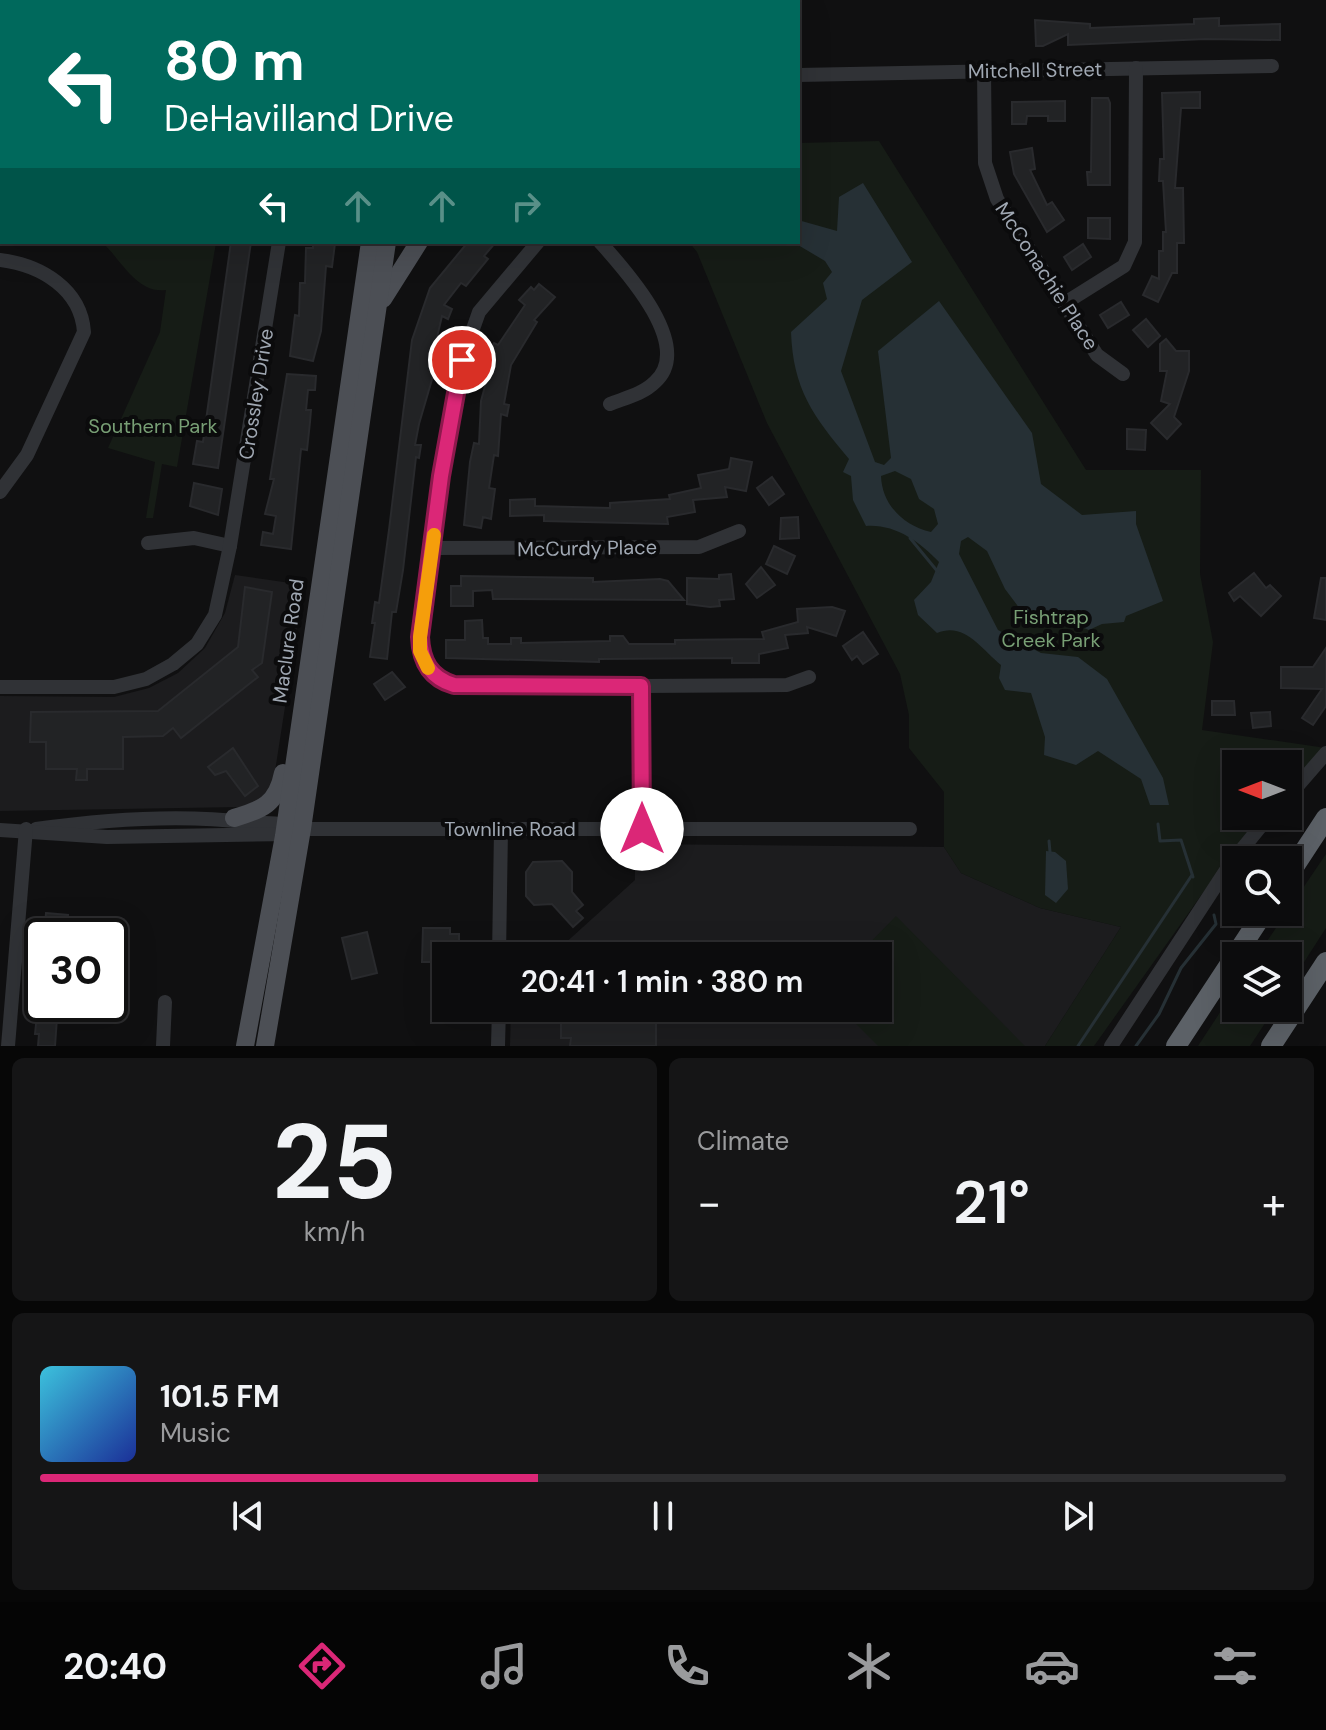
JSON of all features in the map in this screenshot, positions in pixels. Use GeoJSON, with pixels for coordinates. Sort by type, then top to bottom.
{"type":"FeatureCollection","features":[{"type":"Feature","properties":{"kind":"highway"},"geometry":{"type":"LineString","coordinates":[[1302,855],[1326,818]]}},
{"type":"Feature","properties":{"kind":"highway"},"geometry":{"type":"LineString","coordinates":[[1176,1046],[1255,926]]}},
{"type":"Feature","properties":{"kind":"highway"},"geometry":{"type":"LineString","coordinates":[[1271,1046],[1326,962]]}},
{"type":"Feature","properties":{"kind":"main road","name":"Maclure Road"},"geometry":{"type":"LineString","coordinates":[[265,1046],[291,829],[296,742],[370,244]]}},
{"type":"Feature","properties":{"kind":"main road","name":"Maclure Road"},"geometry":{"type":"LineString","coordinates":[[245,1046],[291,829],[387,244]]}},
{"type":"Feature","properties":{"kind":"main road"},"geometry":{"type":"LineString","coordinates":[[378,308],[418,244]]}},
{"type":"Feature","properties":{"kind":"main road"},"geometry":{"type":"LineString","coordinates":[[234,818],[257,813],[272,802],[280,787],[287,754],[296,742]]}},
{"type":"Feature","properties":{"kind":"street","name":"Mitchell Street"},"geometry":{"type":"LineString","coordinates":[[800,75],[1272,66]]}},
{"type":"Feature","properties":{"kind":"street"},"geometry":{"type":"LineString","coordinates":[[1065,303],[1124,266],[1135,242],[1136,68]]}},
{"type":"Feature","properties":{"kind":"street","name":"McConachie Place"},"geometry":{"type":"LineString","coordinates":[[984,71],[985,163],[997,199],[1097,355],[1123,374]]}},
{"type":"Feature","properties":{"kind":"street","name":"Crossley Drive"},"geometry":{"type":"LineString","coordinates":[[0,687],[114,687],[146,679],[173,664],[197,644],[215,615],[230,546],[279,244]]}},
{"type":"Feature","properties":{"kind":"street"},"geometry":{"type":"LineString","coordinates":[[536,244],[490,296],[469,335],[441,476],[432,548],[420,651],[429,670],[444,682],[463,686],[787,685],[809,677]]}},
{"type":"Feature","properties":{"kind":"street"},"geometry":{"type":"LineString","coordinates":[[602,244],[630,276],[655,315],[667,356],[665,370],[655,382],[635,395],[610,404]]}},
{"type":"Feature","properties":{"kind":"street"},"geometry":{"type":"LineString","coordinates":[[0,260],[30,267],[69,290],[82,311],[84,332],[27,455],[0,492]]}},
{"type":"Feature","properties":{"kind":"street","name":"McCurdy Place"},"geometry":{"type":"LineString","coordinates":[[432,548],[699,547],[739,531]]}},
{"type":"Feature","properties":{"kind":"street"},"geometry":{"type":"LineString","coordinates":[[148,543],[194,538],[230,546]]}},
{"type":"Feature","properties":{"kind":"street"},"geometry":{"type":"LineString","coordinates":[[641,686],[642,829]]}},
{"type":"Feature","properties":{"kind":"street"},"geometry":{"type":"LineString","coordinates":[[1302,781],[1326,753]]}},
{"type":"Feature","properties":{"kind":"street","name":"Townline Road"},"geometry":{"type":"LineString","coordinates":[[0,830],[108,819],[234,818],[291,829]]}},
{"type":"Feature","properties":{"kind":"street"},"geometry":{"type":"LineString","coordinates":[[8,1046],[7,974],[31,829]]}},
{"type":"Feature","properties":{"kind":"street","name":"Townline Road"},"geometry":{"type":"LineString","coordinates":[[31,829],[107,837],[291,829],[910,829]]}},
{"type":"Feature","properties":{"kind":"street"},"geometry":{"type":"LineString","coordinates":[[499,942],[501,829]]}},
{"type":"Feature","properties":{"kind":"street"},"geometry":{"type":"LineString","coordinates":[[1111,1046],[1230,864],[1258,830]]}},
{"type":"Feature","properties":{"kind":"street"},"geometry":{"type":"LineString","coordinates":[[163,1046],[165,1002]]}},
{"type":"Feature","properties":{"kind":"street"},"geometry":{"type":"LineString","coordinates":[[498,1046],[499,1022]]}},
{"type":"Feature","properties":{"kind":"shaded area"},"geometry":{"type":"Polygon","coordinates":[[[863,183],[912,262],[862,300],[841,371],[875,462],[884,465],[891,458],[878,351],[939,301],[1032,433],[1041,484],[1082,515],[1136,511],[1136,524],[1163,601],[1126,616],[1124,622],[1102,624],[1089,630],[1076,625],[1029,621],[1005,589],[987,551],[968,537],[961,541],[959,554],[998,630],[1041,653],[1078,657],[1107,679],[1163,778],[1169,805],[1150,805],[1141,779],[1098,751],[1076,765],[1044,755],[1045,737],[1031,693],[1005,690],[999,678],[1001,665],[972,638],[956,631],[937,633],[918,615],[914,600],[931,582],[939,562],[906,535],[887,528],[866,526],[853,500],[851,476],[843,472],[849,459],[815,415],[801,386],[791,332],[827,299],[823,283],[832,272],[825,261],[796,244],[800,244],[800,221],[837,231],[839,197],[863,183]],[[895,471],[881,476],[885,496],[896,513],[912,525],[931,532],[938,524],[934,509],[919,499],[911,479],[895,471]]]}},
{"type":"Feature","properties":{"kind":"shaded area"},"geometry":{"type":"Polygon","coordinates":[[[235,575],[304,585],[273,784],[260,800],[240,807],[0,811],[0,696],[114,697],[149,688],[178,673],[205,648],[225,613],[235,575]]]}},
{"type":"Feature","properties":{"kind":"shaded area"},"geometry":{"type":"Polygon","coordinates":[[[635,844],[944,847],[961,873],[1040,908],[1121,927],[1045,1046],[510,1046],[511,1022],[892,1022],[892,942],[566,942],[635,880],[635,844]]]}},
{"type":"Feature","properties":{"kind":"shaded area"},"geometry":{"type":"Polygon","coordinates":[[[1046,851],[1055,852],[1066,861],[1068,889],[1056,903],[1045,895],[1046,851]]]}},
{"type":"Feature","properties":{"kind":"green space","name":"Fishtrap Creek Park"},"geometry":{"type":"Polygon","coordinates":[[[879,141],[1086,470],[1201,470],[1200,574],[1213,642],[1202,730],[1326,748],[1302,776],[1302,750],[1222,750],[1222,830],[1252,830],[1238,846],[1222,846],[1222,866],[1094,1046],[1045,1046],[1121,927],[1040,908],[961,873],[944,847],[944,792],[909,748],[909,715],[900,674],[767,423],[697,252],[691,244],[800,244],[800,143],[879,141]]]}},
{"type":"Feature","properties":{"kind":"green space","name":"Southern Park"},"geometry":{"type":"Polygon","coordinates":[[[104,244],[216,244],[177,467],[162,464],[153,518],[146,518],[155,462],[108,448],[160,332],[166,290],[147,287],[131,275],[104,244]]]}},
{"type":"Feature","properties":{"kind":"green space"},"geometry":{"type":"Polygon","coordinates":[[[1326,854],[1326,928],[1302,965],[1302,942],[1266,942],[1277,926],[1302,926],[1302,889],[1326,854]]]}},
{"type":"Feature","properties":{"kind":"green space"},"geometry":{"type":"Polygon","coordinates":[[[896,916],[1025,1046],[878,1046],[854,1022],[892,1022],[892,942],[871,942],[896,916]]]}},
{"type":"Feature","properties":{"kind":"green space"},"geometry":{"type":"Polygon","coordinates":[[[1222,1009],[1222,1022],[1266,1022],[1250,1046],[1198,1046],[1222,1009]]]}},
{"type":"Feature","properties":{"kind":"building"},"geometry":{"type":"Polygon","coordinates":[[[1219,18],[1219,26],[1280,24],[1280,40],[1206,39],[1068,45],[1068,34],[1043,46],[1036,46],[1035,20],[1090,24],[1090,28],[1194,24],[1194,19],[1219,18]]]}},
{"type":"Feature","properties":{"kind":"building"},"geometry":{"type":"Polygon","coordinates":[[[1200,92],[1200,108],[1181,108],[1175,188],[1183,188],[1184,243],[1177,243],[1177,273],[1172,273],[1158,302],[1143,295],[1152,276],[1159,279],[1159,251],[1163,251],[1163,232],[1166,232],[1163,181],[1159,181],[1160,159],[1164,159],[1162,93],[1200,92]]]}},
{"type":"Feature","properties":{"kind":"building"},"geometry":{"type":"Polygon","coordinates":[[[1092,98],[1108,98],[1110,103],[1110,185],[1088,185],[1092,98]]]}},
{"type":"Feature","properties":{"kind":"building"},"geometry":{"type":"Polygon","coordinates":[[[1065,101],[1065,121],[1048,121],[1048,116],[1027,116],[1026,124],[1012,124],[1012,102],[1065,101]]]}},
{"type":"Feature","properties":{"kind":"building"},"geometry":{"type":"Polygon","coordinates":[[[1032,148],[1035,169],[1030,170],[1047,205],[1052,202],[1064,220],[1047,232],[1014,174],[1010,152],[1032,148]]]}},
{"type":"Feature","properties":{"kind":"building"},"geometry":{"type":"Polygon","coordinates":[[[1088,218],[1110,218],[1110,239],[1088,238],[1088,218]]]}},
{"type":"Feature","properties":{"kind":"building"},"geometry":{"type":"Polygon","coordinates":[[[231,244],[251,244],[218,468],[193,464],[197,441],[203,442],[231,244]]]}},
{"type":"Feature","properties":{"kind":"building"},"geometry":{"type":"Polygon","coordinates":[[[313,244],[335,244],[332,267],[326,266],[321,331],[313,361],[290,356],[295,315],[299,316],[300,283],[305,283],[306,248],[313,248],[313,244]]]}},
{"type":"Feature","properties":{"kind":"building"},"geometry":{"type":"Polygon","coordinates":[[[466,244],[494,244],[484,256],[488,259],[466,286],[461,283],[444,305],[452,309],[448,319],[442,316],[431,363],[435,363],[433,376],[415,445],[421,445],[419,458],[416,457],[403,570],[396,612],[392,612],[387,659],[370,657],[375,623],[372,623],[375,602],[379,603],[412,340],[430,288],[466,244]]]}},
{"type":"Feature","properties":{"kind":"building"},"geometry":{"type":"Polygon","coordinates":[[[1083,244],[1091,257],[1072,270],[1064,257],[1083,244]]]}},
{"type":"Feature","properties":{"kind":"building"},"geometry":{"type":"Polygon","coordinates":[[[539,284],[555,297],[534,320],[537,322],[511,365],[504,404],[509,405],[507,416],[501,414],[498,456],[494,455],[489,488],[495,489],[491,519],[483,517],[481,528],[464,525],[470,462],[474,443],[479,444],[481,401],[492,360],[487,358],[494,343],[498,345],[525,305],[519,300],[531,287],[534,290],[539,284]]]}},
{"type":"Feature","properties":{"kind":"building"},"geometry":{"type":"Polygon","coordinates":[[[1121,302],[1129,315],[1108,328],[1100,315],[1121,302]]]}},
{"type":"Feature","properties":{"kind":"building"},"geometry":{"type":"Polygon","coordinates":[[[1146,319],[1160,336],[1148,347],[1133,330],[1146,319]]]}},
{"type":"Feature","properties":{"kind":"building"},"geometry":{"type":"Polygon","coordinates":[[[1166,339],[1176,351],[1189,351],[1189,371],[1174,417],[1181,424],[1167,439],[1151,423],[1170,404],[1161,401],[1167,371],[1160,371],[1160,344],[1166,339]]]}},
{"type":"Feature","properties":{"kind":"building"},"geometry":{"type":"Polygon","coordinates":[[[287,374],[316,376],[315,390],[308,390],[306,410],[311,410],[310,422],[307,450],[301,449],[291,549],[261,545],[263,532],[273,534],[276,516],[265,514],[274,479],[270,479],[287,374]]]}},
{"type":"Feature","properties":{"kind":"building"},"geometry":{"type":"Polygon","coordinates":[[[1127,429],[1146,430],[1145,450],[1127,449],[1127,429]]]}},
{"type":"Feature","properties":{"kind":"building"},"geometry":{"type":"Polygon","coordinates":[[[731,458],[752,462],[746,491],[725,487],[727,497],[693,500],[695,512],[667,517],[668,524],[544,521],[544,515],[510,516],[510,500],[535,499],[535,506],[610,508],[610,503],[670,499],[669,495],[701,488],[698,475],[729,469],[731,458]]]}},
{"type":"Feature","properties":{"kind":"building"},"geometry":{"type":"Polygon","coordinates":[[[772,477],[784,494],[769,505],[757,488],[772,477]]]}},
{"type":"Feature","properties":{"kind":"building"},"geometry":{"type":"Polygon","coordinates":[[[194,483],[222,489],[218,515],[190,506],[194,483]]]}},
{"type":"Feature","properties":{"kind":"building"},"geometry":{"type":"Polygon","coordinates":[[[798,517],[799,538],[780,539],[781,518],[798,517]]]}},
{"type":"Feature","properties":{"kind":"building"},"geometry":{"type":"Polygon","coordinates":[[[774,546],[795,556],[787,574],[766,564],[774,546]]]}},
{"type":"Feature","properties":{"kind":"building"},"geometry":{"type":"Polygon","coordinates":[[[761,567],[775,585],[757,598],[746,584],[761,567]]]}},
{"type":"Feature","properties":{"kind":"building"},"geometry":{"type":"Polygon","coordinates":[[[1254,573],[1266,588],[1270,585],[1281,596],[1261,616],[1240,596],[1234,601],[1229,593],[1254,573]]]}},
{"type":"Feature","properties":{"kind":"building"},"geometry":{"type":"Polygon","coordinates":[[[731,574],[734,599],[719,600],[720,606],[687,604],[687,578],[719,579],[719,575],[731,574]]]}},
{"type":"Feature","properties":{"kind":"building"},"geometry":{"type":"Polygon","coordinates":[[[461,576],[593,578],[593,582],[660,579],[668,581],[684,600],[493,599],[492,590],[473,591],[473,606],[451,606],[451,586],[461,586],[461,576]]]}},
{"type":"Feature","properties":{"kind":"building"},"geometry":{"type":"Polygon","coordinates":[[[1321,578],[1326,578],[1326,620],[1314,618],[1321,578]]]}},
{"type":"Feature","properties":{"kind":"building"},"geometry":{"type":"Polygon","coordinates":[[[245,587],[272,592],[262,663],[252,670],[258,677],[181,738],[173,728],[163,736],[123,737],[123,769],[87,769],[87,780],[76,780],[77,769],[46,769],[46,742],[30,742],[31,712],[158,711],[238,647],[245,587]]]}},
{"type":"Feature","properties":{"kind":"building"},"geometry":{"type":"Polygon","coordinates":[[[832,607],[845,611],[836,636],[807,627],[808,633],[785,635],[788,648],[759,654],[759,663],[732,663],[732,658],[599,659],[599,662],[446,658],[446,640],[465,640],[465,621],[482,620],[483,638],[488,638],[488,644],[511,644],[511,638],[521,638],[521,643],[610,641],[610,636],[623,636],[629,644],[675,644],[675,640],[764,639],[762,632],[798,622],[797,609],[832,607]]]}},
{"type":"Feature","properties":{"kind":"building"},"geometry":{"type":"Polygon","coordinates":[[[863,632],[878,654],[863,664],[857,656],[852,660],[843,646],[863,632]]]}},
{"type":"Feature","properties":{"kind":"building"},"geometry":{"type":"Polygon","coordinates":[[[1326,648],[1326,706],[1313,725],[1302,718],[1322,689],[1281,688],[1281,667],[1313,667],[1326,648]]]}},
{"type":"Feature","properties":{"kind":"building"},"geometry":{"type":"Polygon","coordinates":[[[392,672],[405,687],[385,700],[374,684],[392,672]]]}},
{"type":"Feature","properties":{"kind":"building"},"geometry":{"type":"Polygon","coordinates":[[[1212,701],[1234,701],[1235,715],[1212,715],[1212,701]]]}},
{"type":"Feature","properties":{"kind":"building"},"geometry":{"type":"Polygon","coordinates":[[[1270,712],[1271,726],[1253,728],[1251,713],[1270,712]]]}},
{"type":"Feature","properties":{"kind":"building"},"geometry":{"type":"Polygon","coordinates":[[[233,748],[258,786],[245,796],[226,771],[215,775],[208,767],[233,748]]]}},
{"type":"Feature","properties":{"kind":"building"},"geometry":{"type":"Polygon","coordinates":[[[562,861],[572,872],[572,892],[583,905],[576,911],[583,918],[573,927],[552,904],[534,905],[526,896],[526,872],[533,862],[562,861]]]}},
{"type":"Feature","properties":{"kind":"building"},"geometry":{"type":"Polygon","coordinates":[[[46,913],[68,915],[68,918],[46,918],[46,913]]]}},
{"type":"Feature","properties":{"kind":"building"},"geometry":{"type":"Polygon","coordinates":[[[423,928],[450,928],[450,934],[459,934],[459,941],[469,942],[432,942],[432,962],[422,962],[423,928]]]}},
{"type":"Feature","properties":{"kind":"building"},"geometry":{"type":"Polygon","coordinates":[[[367,932],[377,973],[352,979],[342,938],[367,932]]]}},
{"type":"Feature","properties":{"kind":"building"},"geometry":{"type":"Polygon","coordinates":[[[36,1022],[57,1022],[55,1046],[38,1046],[39,1034],[35,1034],[36,1022]]]}},
{"type":"Feature","properties":{"kind":"building"},"geometry":{"type":"Polygon","coordinates":[[[561,1022],[656,1022],[656,1046],[570,1046],[571,1038],[561,1038],[561,1022]]]}},
{"type":"Feature","properties":{"kind":"waterway"},"geometry":{"type":"LineString","coordinates":[[910,538],[938,572]]}},
{"type":"Feature","properties":{"kind":"waterway"},"geometry":{"type":"LineString","coordinates":[[1158,824],[1160,841],[1181,840],[1193,877]]}},
{"type":"Feature","properties":{"kind":"waterway"},"geometry":{"type":"LineString","coordinates":[[1049,841],[1050,852]]}},
{"type":"Feature","properties":{"kind":"waterway"},"geometry":{"type":"LineString","coordinates":[[1078,1046],[1192,875]]}},
{"type":"Feature","properties":{"kind":"waterway"},"geometry":{"type":"LineString","coordinates":[[1136,1046],[1159,1014],[1181,968],[1216,924],[1214,915]]}},
{"type":"Feature","properties":{"kind":"slow traffic"},"geometry":{"type":"LineString","coordinates":[[428,668],[420,651],[420,637],[434,535]]}},
{"type":"Feature","properties":{"kind":"route"},"geometry":{"type":"LineString","coordinates":[[462,360],[441,476],[420,637],[424,662],[444,682],[463,686],[641,686],[642,829]]}}]}
